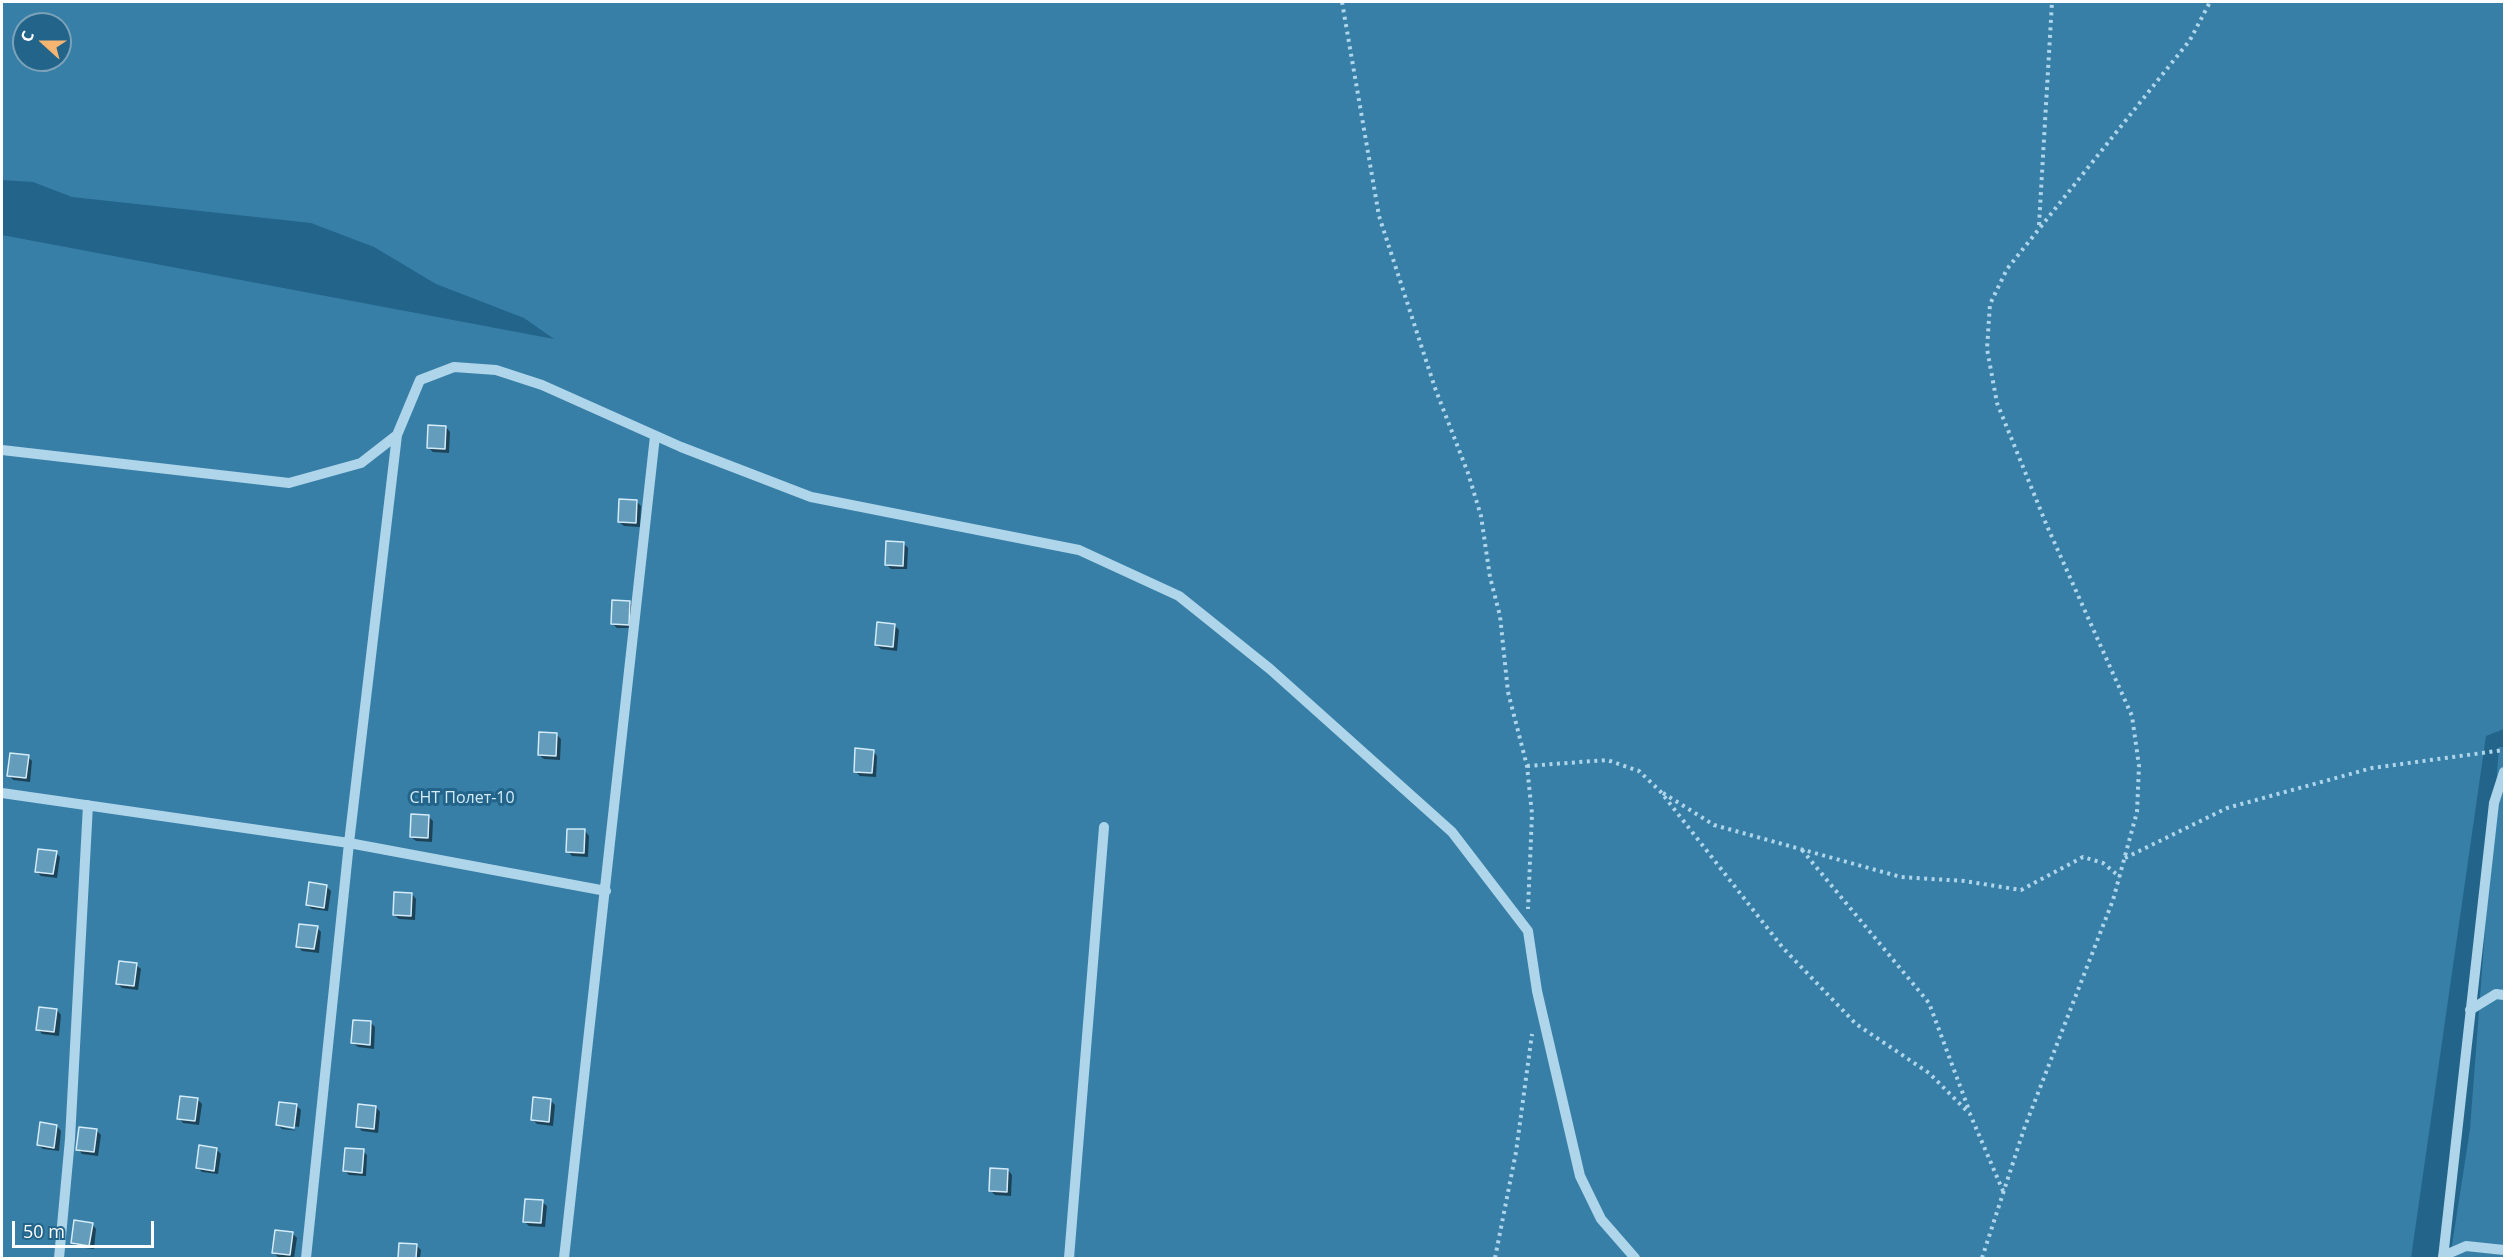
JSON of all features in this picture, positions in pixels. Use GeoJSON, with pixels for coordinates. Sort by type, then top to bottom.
{"type":"FeatureCollection","features":[{"type":"Feature","properties":{"kind":"lane"},"geometry":{"type":"LineString","coordinates":[[306,1258],[349,843],[397,435],[420,380],[453,368],[496,370],[542,385],[655,436],[811,497],[1079,550],[1179,596],[1270,669],[1452,832],[1528,931],[1537,991],[1580,1176],[1601,1219],[1635,1258]]}},
{"type":"Feature","properties":{"kind":"lane"},"geometry":{"type":"LineString","coordinates":[[2,450],[289,483],[361,463],[397,435]]}},
{"type":"Feature","properties":{"kind":"lane"},"geometry":{"type":"LineString","coordinates":[[564,1258],[655,436]]}},
{"type":"Feature","properties":{"kind":"lane"},"geometry":{"type":"LineString","coordinates":[[2443,1257],[2493,803],[2505,772]]}},
{"type":"Feature","properties":{"kind":"lane"},"geometry":{"type":"LineString","coordinates":[[2,793],[349,843],[606,891]]}},
{"type":"Feature","properties":{"kind":"lane"},"geometry":{"type":"LineString","coordinates":[[59,1258],[70,1139],[88,805]]}},
{"type":"Feature","properties":{"kind":"lane"},"geometry":{"type":"LineString","coordinates":[[1069,1258],[1104,827]]}},
{"type":"Feature","properties":{"kind":"lane"},"geometry":{"type":"LineString","coordinates":[[2470,1010],[2496,994],[2505,995]]}},
{"type":"Feature","properties":{"kind":"lane"},"geometry":{"type":"LineString","coordinates":[[2443,1257],[2466,1246],[2505,1250]]}},
{"type":"Feature","properties":{"kind":"path"},"geometry":{"type":"LineString","coordinates":[[1342,2],[1379,216],[1435,388],[1468,473],[1481,516],[1490,577],[1500,616],[1508,692],[1527,766],[1532,814],[1528,866],[1528,931]]}},
{"type":"Feature","properties":{"kind":"path"},"geometry":{"type":"LineString","coordinates":[[2039,227],[2052,2]]}},
{"type":"Feature","properties":{"kind":"path"},"geometry":{"type":"LineString","coordinates":[[1982,1258],[2024,1129],[2113,900],[2137,812],[2139,766],[2132,716],[2047,526],[1997,403],[1987,348],[1990,304],[2007,269],[2190,40],[2210,2]]}},
{"type":"Feature","properties":{"kind":"path"},"geometry":{"type":"LineString","coordinates":[[2125,858],[2227,808],[2372,768],[2505,750]]}},
{"type":"Feature","properties":{"kind":"path"},"geometry":{"type":"LineString","coordinates":[[1527,766],[1607,760],[1639,771],[1660,791],[1791,957],[1856,1024],[1929,1073],[1970,1113]]}},
{"type":"Feature","properties":{"kind":"path"},"geometry":{"type":"LineString","coordinates":[[1660,791],[1714,825],[1901,878],[1964,881],[2021,890],[2083,857],[2103,863],[2120,877]]}},
{"type":"Feature","properties":{"kind":"path"},"geometry":{"type":"LineString","coordinates":[[1802,850],[1929,1003],[1970,1113],[2003,1192]]}},
{"type":"Feature","properties":{"kind":"path"},"geometry":{"type":"LineString","coordinates":[[1495,1258],[1516,1152],[1533,1026]]}},
{"type":"Feature","properties":{"kind":"green space","name":"СНТ Полет-10"},"geometry":{"type":"Polygon","coordinates":[[[2,2],[2504,2],[2504,729],[2486,736],[2411,1258],[2,1258],[2,235],[554,339],[524,318],[436,284],[374,247],[311,223],[72,197],[33,182],[2,180],[2,2]]]}},
{"type":"Feature","properties":{"kind":"green space"},"geometry":{"type":"Polygon","coordinates":[[[2499,747],[2504,747],[2504,1258],[2450,1258],[2470,1129],[2499,747]]]}},
{"type":"Feature","properties":{"kind":"building"},"geometry":{"type":"Polygon","coordinates":[[[428,425],[446,426],[445,449],[427,448],[428,425]]]}},
{"type":"Feature","properties":{"kind":"building"},"geometry":{"type":"Polygon","coordinates":[[[619,499],[637,500],[636,523],[618,522],[619,499]]]}},
{"type":"Feature","properties":{"kind":"building"},"geometry":{"type":"Polygon","coordinates":[[[886,541],[904,542],[903,566],[885,565],[886,541]]]}},
{"type":"Feature","properties":{"kind":"building"},"geometry":{"type":"Polygon","coordinates":[[[612,600],[630,601],[629,625],[611,624],[612,600]]]}},
{"type":"Feature","properties":{"kind":"building"},"geometry":{"type":"Polygon","coordinates":[[[877,622],[895,624],[893,647],[875,645],[877,622]]]}},
{"type":"Feature","properties":{"kind":"building"},"geometry":{"type":"Polygon","coordinates":[[[539,732],[557,733],[556,756],[538,755],[539,732]]]}},
{"type":"Feature","properties":{"kind":"building"},"geometry":{"type":"Polygon","coordinates":[[[855,748],[874,750],[872,773],[854,772],[855,748]]]}},
{"type":"Feature","properties":{"kind":"building"},"geometry":{"type":"Polygon","coordinates":[[[10,753],[29,755],[26,778],[7,776],[10,753]]]}},
{"type":"Feature","properties":{"kind":"building"},"geometry":{"type":"Polygon","coordinates":[[[411,814],[429,815],[428,838],[410,837],[411,814]]]}},
{"type":"Feature","properties":{"kind":"building"},"geometry":{"type":"Polygon","coordinates":[[[567,829],[585,829],[584,853],[566,852],[567,829]]]}},
{"type":"Feature","properties":{"kind":"building"},"geometry":{"type":"Polygon","coordinates":[[[38,849],[57,851],[53,874],[35,872],[38,849]]]}},
{"type":"Feature","properties":{"kind":"building"},"geometry":{"type":"Polygon","coordinates":[[[309,882],[327,885],[324,908],[306,905],[309,882]]]}},
{"type":"Feature","properties":{"kind":"building"},"geometry":{"type":"Polygon","coordinates":[[[394,892],[412,893],[411,916],[393,915],[394,892]]]}},
{"type":"Feature","properties":{"kind":"building"},"geometry":{"type":"Polygon","coordinates":[[[299,924],[318,926],[314,949],[296,947],[299,924]]]}},
{"type":"Feature","properties":{"kind":"building"},"geometry":{"type":"Polygon","coordinates":[[[119,961],[137,963],[134,986],[116,984],[119,961]]]}},
{"type":"Feature","properties":{"kind":"building"},"geometry":{"type":"Polygon","coordinates":[[[39,1007],[57,1009],[54,1032],[36,1030],[39,1007]]]}},
{"type":"Feature","properties":{"kind":"building"},"geometry":{"type":"Polygon","coordinates":[[[353,1020],[371,1021],[370,1045],[351,1043],[353,1020]]]}},
{"type":"Feature","properties":{"kind":"building"},"geometry":{"type":"Polygon","coordinates":[[[180,1096],[198,1098],[195,1121],[177,1119],[180,1096]]]}},
{"type":"Feature","properties":{"kind":"building"},"geometry":{"type":"Polygon","coordinates":[[[533,1097],[551,1099],[549,1122],[531,1120],[533,1097]]]}},
{"type":"Feature","properties":{"kind":"building"},"geometry":{"type":"Polygon","coordinates":[[[279,1102],[297,1104],[294,1128],[276,1125],[279,1102]]]}},
{"type":"Feature","properties":{"kind":"building"},"geometry":{"type":"Polygon","coordinates":[[[358,1104],[376,1106],[374,1129],[356,1127],[358,1104]]]}},
{"type":"Feature","properties":{"kind":"building"},"geometry":{"type":"Polygon","coordinates":[[[40,1122],[57,1125],[54,1148],[37,1145],[40,1122]]]}},
{"type":"Feature","properties":{"kind":"building"},"geometry":{"type":"Polygon","coordinates":[[[79,1127],[97,1129],[94,1152],[76,1150],[79,1127]]]}},
{"type":"Feature","properties":{"kind":"building"},"geometry":{"type":"Polygon","coordinates":[[[199,1145],[217,1148],[214,1171],[196,1168],[199,1145]]]}},
{"type":"Feature","properties":{"kind":"building"},"geometry":{"type":"Polygon","coordinates":[[[345,1148],[364,1149],[362,1173],[343,1171],[345,1148]]]}},
{"type":"Feature","properties":{"kind":"building"},"geometry":{"type":"Polygon","coordinates":[[[990,1168],[1008,1169],[1007,1192],[989,1191],[990,1168]]]}},
{"type":"Feature","properties":{"kind":"building"},"geometry":{"type":"Polygon","coordinates":[[[525,1199],[543,1200],[541,1223],[523,1222],[525,1199]]]}},
{"type":"Feature","properties":{"kind":"building"},"geometry":{"type":"Polygon","coordinates":[[[74,1220],[93,1223],[89,1246],[71,1243],[74,1220]]]}},
{"type":"Feature","properties":{"kind":"building"},"geometry":{"type":"Polygon","coordinates":[[[275,1230],[293,1232],[290,1255],[272,1253],[275,1230]]]}},
{"type":"Feature","properties":{"kind":"building"},"geometry":{"type":"Polygon","coordinates":[[[399,1243],[417,1244],[416,1258],[398,1258],[399,1243]]]}}]}
